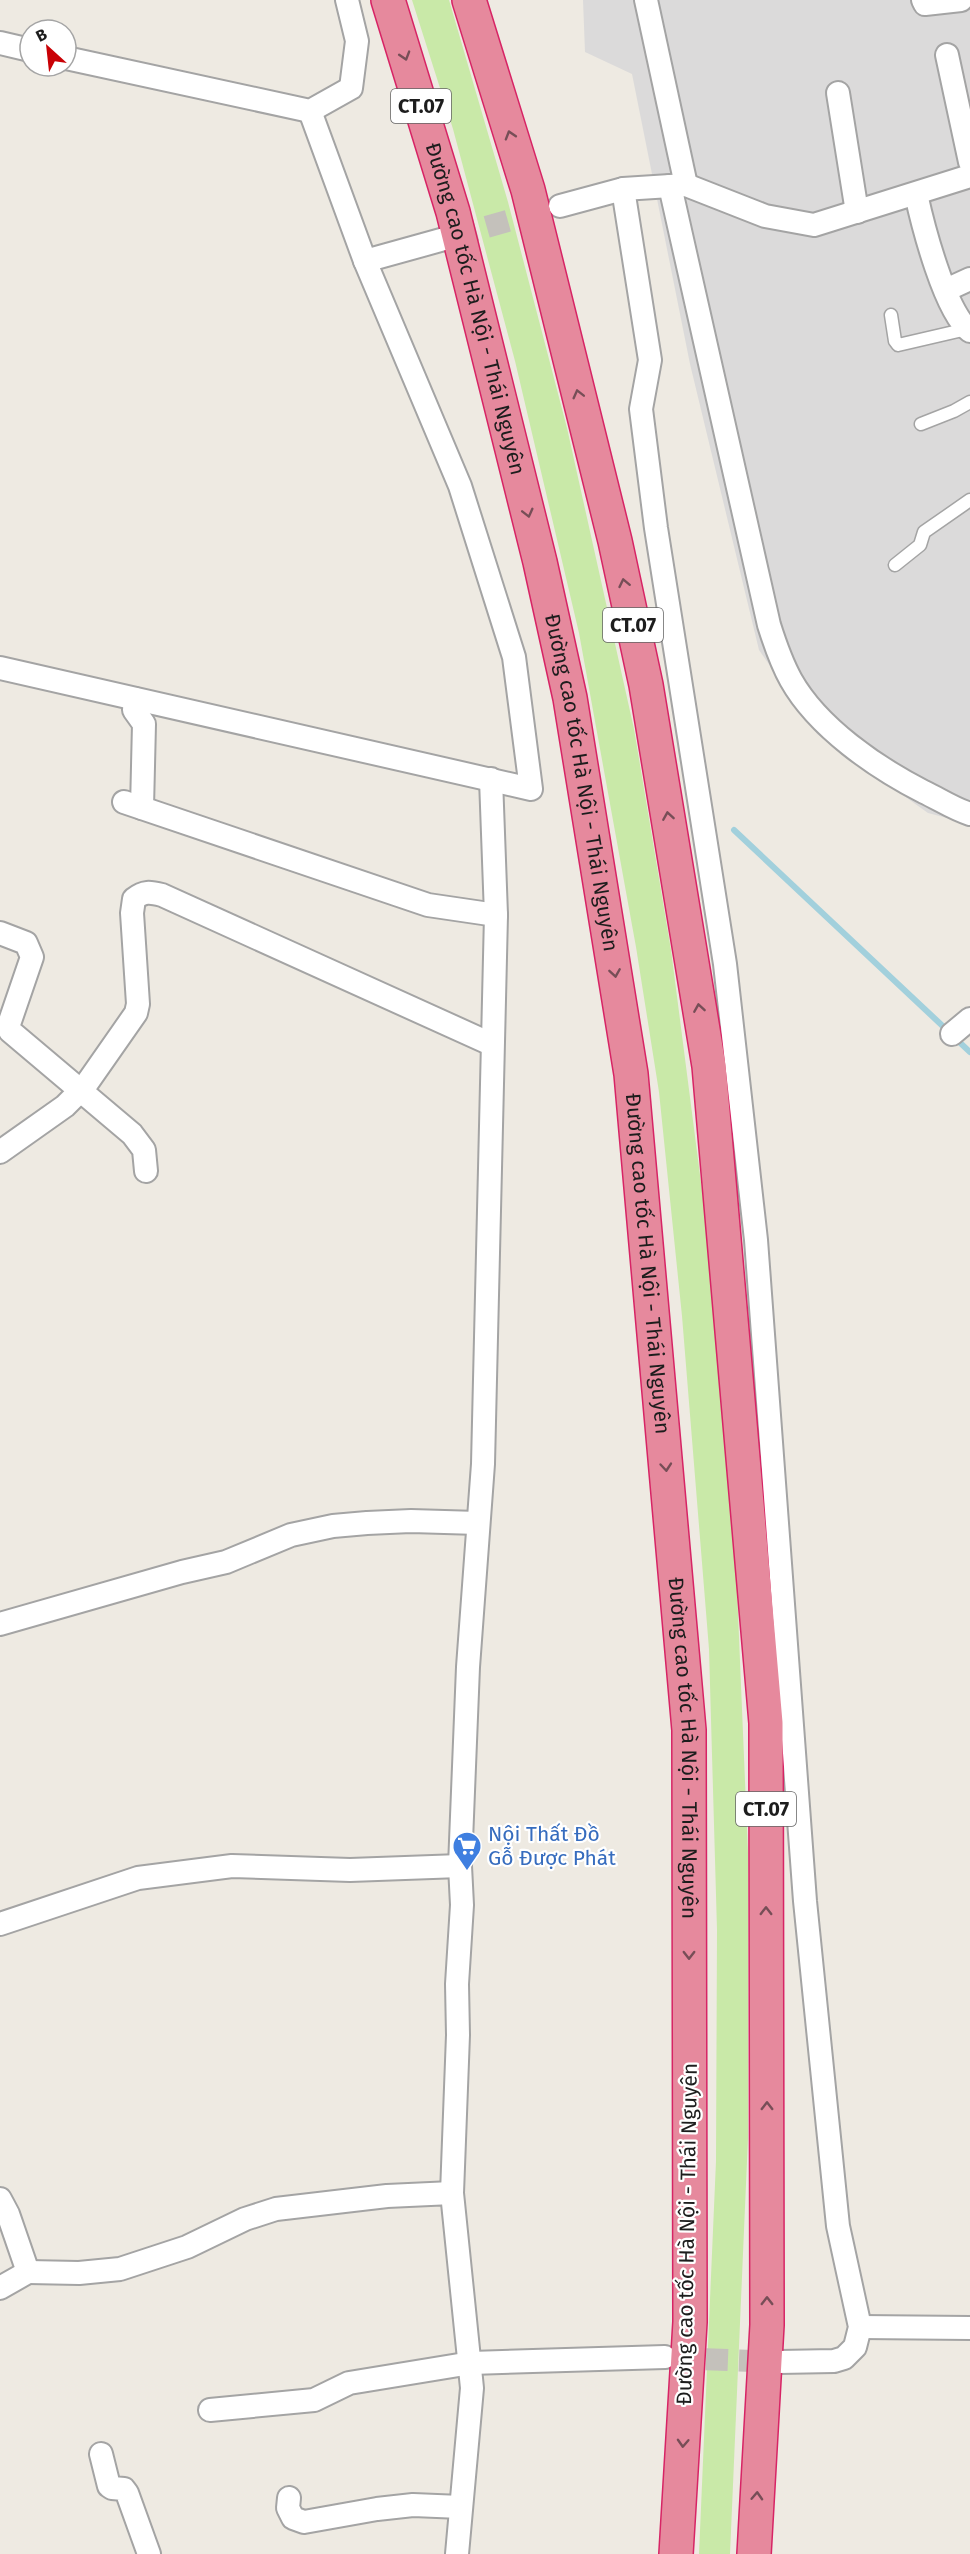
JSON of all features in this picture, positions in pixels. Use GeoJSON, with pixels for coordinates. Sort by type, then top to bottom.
{"type":"FeatureCollection","features":[{"type":"Feature","properties":{"kind":"highway","name":"Đường cao tốc Hà Nội - Thái Nguyên"},"geometry":{"type":"LineString","coordinates":[[388,0],[453,212],[543,574],[570,698],[631,1074],[689,1731],[690,2322],[676,2554]]}},
{"type":"Feature","properties":{"kind":"highway","name":"CT.07"},"geometry":{"type":"LineString","coordinates":[[469,0],[528,190],[615,541],[646,685],[709,1066],[766,1723],[767,2325],[754,2554]]}},
{"type":"Feature","properties":{"kind":"street"},"geometry":{"type":"LineString","coordinates":[[78,61],[310,111],[351,88],[357,41],[347,0]]}},
{"type":"Feature","properties":{"kind":"street"},"geometry":{"type":"LineString","coordinates":[[646,0],[678,185],[769,625],[778,654],[792,682],[811,708],[838,733],[888,773],[970,814]]}},
{"type":"Feature","properties":{"kind":"street"},"geometry":{"type":"LineString","coordinates":[[923,0],[925,4],[961,0]]}},
{"type":"Feature","properties":{"kind":"street"},"geometry":{"type":"LineString","coordinates":[[0,44],[18,48]]}},
{"type":"Feature","properties":{"kind":"street"},"geometry":{"type":"LineString","coordinates":[[947,56],[970,162]]}},
{"type":"Feature","properties":{"kind":"street"},"geometry":{"type":"LineString","coordinates":[[838,93],[857,212]]}},
{"type":"Feature","properties":{"kind":"street"},"geometry":{"type":"LineString","coordinates":[[0,668],[531,789],[514,657],[460,486],[366,261],[310,111]]}},
{"type":"Feature","properties":{"kind":"street"},"geometry":{"type":"LineString","coordinates":[[561,206],[623,189],[678,185],[765,216],[814,225],[970,176]]}},
{"type":"Feature","properties":{"kind":"street"},"geometry":{"type":"LineString","coordinates":[[623,189],[650,360],[641,408],[642,419],[656,528],[725,964],[756,1240],[806,1913],[838,2226],[860,2327],[855,2347],[844,2358],[834,2361],[779,2362]]}},
{"type":"Feature","properties":{"kind":"street"},"geometry":{"type":"LineString","coordinates":[[915,194],[926,235],[946,290],[960,324],[969,330]]}},
{"type":"Feature","properties":{"kind":"street"},"geometry":{"type":"LineString","coordinates":[[366,261],[455,236]]}},
{"type":"Feature","properties":{"kind":"street"},"geometry":{"type":"LineString","coordinates":[[946,290],[970,279]]}},
{"type":"Feature","properties":{"kind":"street"},"geometry":{"type":"LineString","coordinates":[[135,699],[134,710],[144,724],[133,805],[428,905],[496,915]]}},
{"type":"Feature","properties":{"kind":"street"},"geometry":{"type":"LineString","coordinates":[[457,2554],[471,2412],[471,2363],[452,2193],[458,2035],[457,1974],[462,1905],[460,1866],[468,1667],[483,1464],[491,1044],[496,915],[491,779]]}},
{"type":"Feature","properties":{"kind":"street"},"geometry":{"type":"LineString","coordinates":[[0,1152],[48,1119],[81,1090],[136,1013],[138,1004],[132,913],[134,899],[141,893],[150,892],[162,895],[491,1044]]}},
{"type":"Feature","properties":{"kind":"street"},"geometry":{"type":"LineString","coordinates":[[0,933],[26,943],[32,957],[8,1027],[10,1032],[138,1139],[144,1150],[146,1171]]}},
{"type":"Feature","properties":{"kind":"street"},"geometry":{"type":"LineString","coordinates":[[952,1035],[970,1019]]}},
{"type":"Feature","properties":{"kind":"street"},"geometry":{"type":"LineString","coordinates":[[0,1624],[171,1575],[226,1562],[291,1534],[333,1526],[367,1523],[411,1521],[478,1523]]}},
{"type":"Feature","properties":{"kind":"street"},"geometry":{"type":"LineString","coordinates":[[0,1924],[138,1878],[232,1866],[350,1870],[460,1866]]}},
{"type":"Feature","properties":{"kind":"street"},"geometry":{"type":"LineString","coordinates":[[0,2288],[28,2272],[79,2273],[120,2270],[187,2247],[245,2219],[276,2209],[387,2196],[452,2193]]}},
{"type":"Feature","properties":{"kind":"street"},"geometry":{"type":"LineString","coordinates":[[0,2199],[8,2214],[28,2272]]}},
{"type":"Feature","properties":{"kind":"street"},"geometry":{"type":"LineString","coordinates":[[860,2327],[970,2328]]}},
{"type":"Feature","properties":{"kind":"street"},"geometry":{"type":"LineString","coordinates":[[210,2410],[314,2400],[349,2384],[471,2363],[665,2357]]}},
{"type":"Feature","properties":{"kind":"street"},"geometry":{"type":"LineString","coordinates":[[101,2454],[109,2486],[124,2489],[127,2493],[149,2554]]}},
{"type":"Feature","properties":{"kind":"street"},"geometry":{"type":"LineString","coordinates":[[289,2498],[288,2508],[293,2518],[304,2522],[412,2505],[460,2507]]}},
{"type":"Feature","properties":{"kind":"lane"},"geometry":{"type":"LineString","coordinates":[[891,315],[898,345],[969,330]]}},
{"type":"Feature","properties":{"kind":"lane"},"geometry":{"type":"LineString","coordinates":[[921,424],[970,402]]}},
{"type":"Feature","properties":{"kind":"lane"},"geometry":{"type":"LineString","coordinates":[[894,565],[920,545],[924,532],[970,500]]}},
{"type":"Feature","properties":{"kind":"shaded area"},"geometry":{"type":"Polygon","coordinates":[[[583,0],[970,0],[970,824],[928,813],[817,734],[759,650],[690,364],[632,74],[585,52],[583,0]]]}},
{"type":"Feature","properties":{"kind":"green space"},"geometry":{"type":"Polygon","coordinates":[[[412,0],[449,0],[508,202],[567,428],[634,729],[671,950],[716,1299],[735,1541],[748,1853],[748,2138],[730,2554],[699,2554],[716,2161],[717,1930],[709,1649],[682,1316],[659,1092],[636,947],[579,633],[515,361],[453,129],[412,0]]]}},
{"type":"Feature","properties":{"kind":"waterway"},"geometry":{"type":"LineString","coordinates":[[734,830],[948,1031]]}},
{"type":"Feature","properties":{"kind":"waterway"},"geometry":{"type":"LineString","coordinates":[[955,1038],[970,1052]]}},
{"type":"Feature","properties":{"kind":"tunnel"},"geometry":{"type":"LineString","coordinates":[[455,236],[546,210]]}},
{"type":"Feature","properties":{"kind":"tunnel"},"geometry":{"type":"LineString","coordinates":[[673,2358],[778,2362]]}},
{"type":"Feature","properties":{"kind":"place","name":"Nội Thất Đồ Gỗ Được Phát"},"geometry":{"type":"Point","coordinates":[467,1872]}}]}
